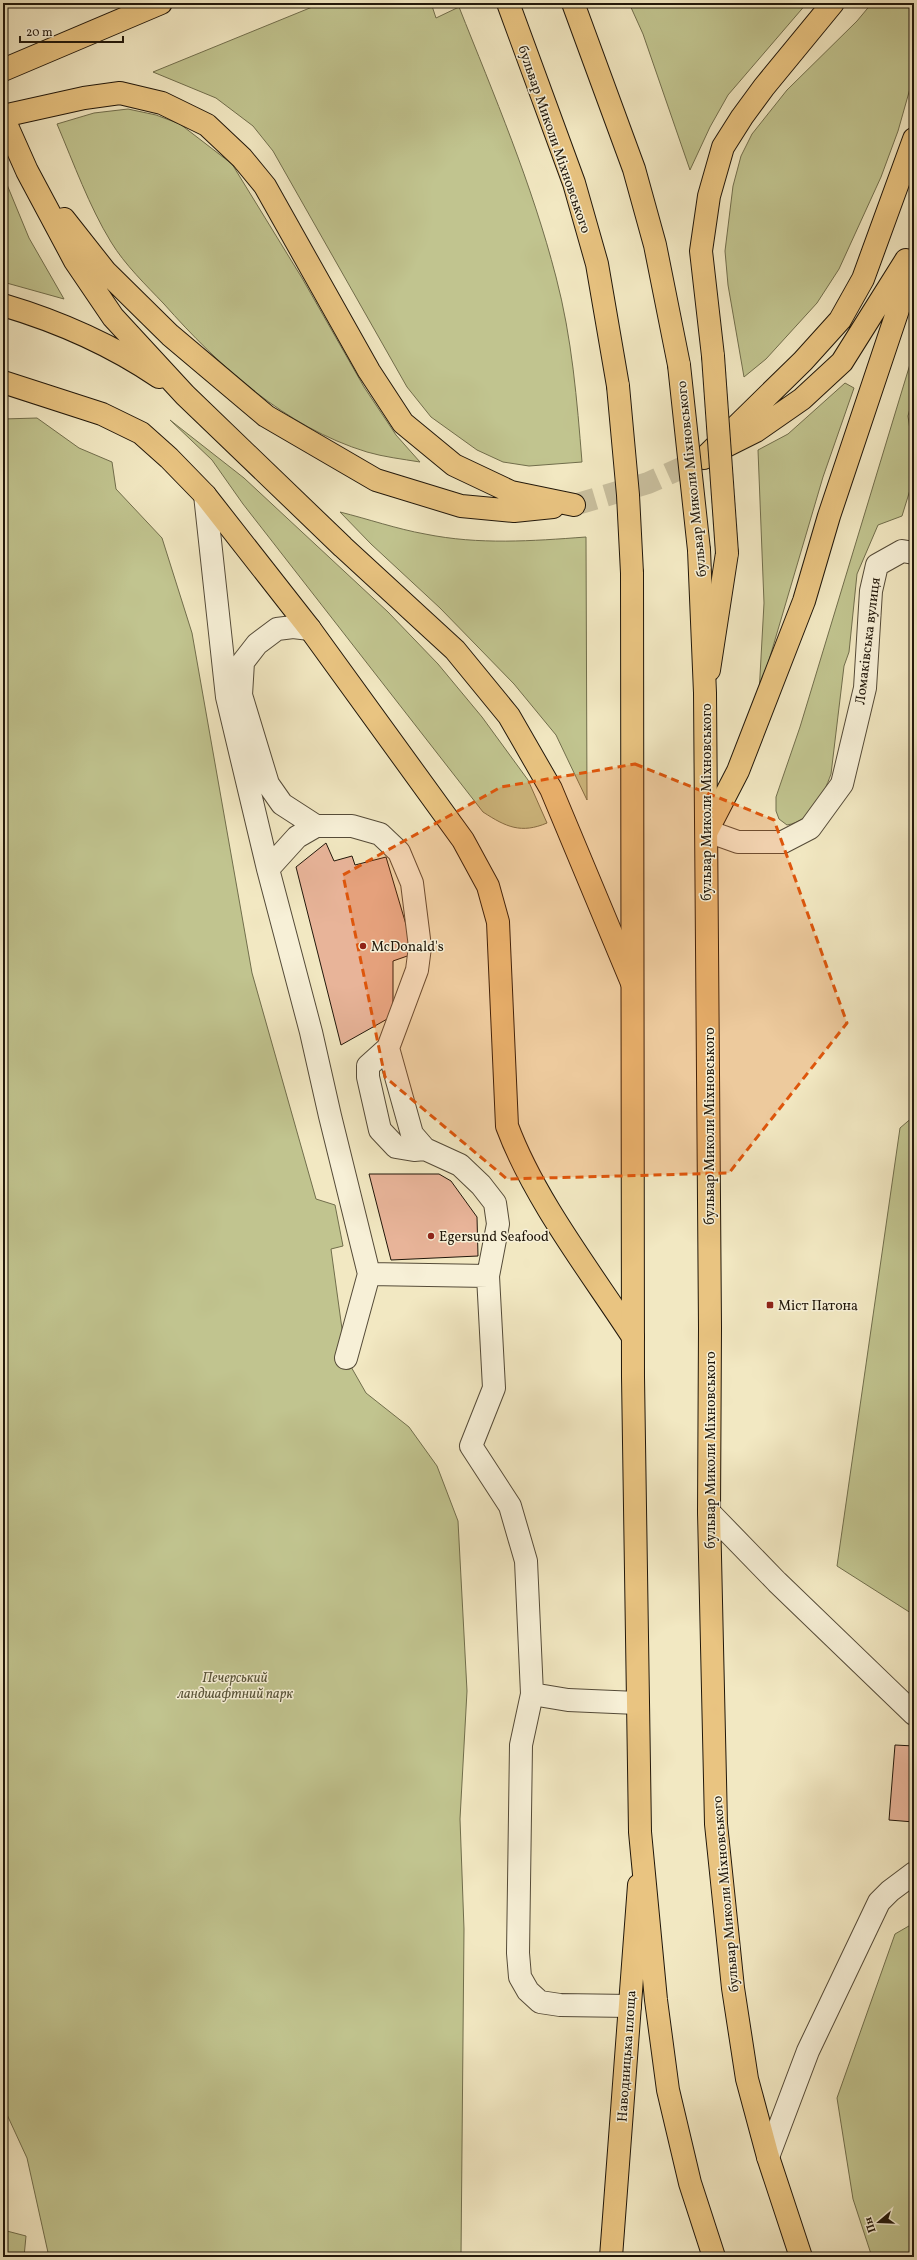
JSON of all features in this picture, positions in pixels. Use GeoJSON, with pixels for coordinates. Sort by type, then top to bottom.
{"type":"FeatureCollection","features":[{"type":"Feature","properties":{"kind":"main road"},"geometry":{"type":"LineString","coordinates":[[3,70],[161,3]]}},
{"type":"Feature","properties":{"kind":"main road","name":"бульвар Миколи Міхновського"},"geometry":{"type":"LineString","coordinates":[[508,3],[574,183],[595,256],[618,386],[628,495],[632,573],[633,1338],[638,1703],[642,1856],[656,2000],[668,2090],[690,2183],[714,2257]]}},
{"type":"Feature","properties":{"kind":"main road","name":"бульвар Миколи Міхновського"},"geometry":{"type":"LineString","coordinates":[[573,3],[634,169],[655,245],[679,365],[699,550],[705,693],[707,831],[710,1328],[709,1512],[716,1824],[733,1988],[747,2079],[768,2157],[801,2257]]}},
{"type":"Feature","properties":{"kind":"main road"},"geometry":{"type":"LineString","coordinates":[[705,693],[727,553],[714,356],[701,251],[709,196],[724,147],[742,117],[764,87],[833,3]]}},
{"type":"Feature","properties":{"kind":"main road"},"geometry":{"type":"LineString","coordinates":[[28,172],[105,271],[170,335],[266,416],[376,480],[461,506],[514,511],[574,505],[511,492],[454,465],[403,423],[369,371],[265,186],[242,158],[207,125],[162,103],[120,93],[84,98],[3,117],[28,172],[75,261],[113,317],[186,396],[343,547],[455,650],[509,716],[551,789],[632,983]]}},
{"type":"Feature","properties":{"kind":"main road"},"geometry":{"type":"LineString","coordinates":[[914,139],[863,279],[840,320],[803,361],[704,458],[756,431],[802,399],[842,362],[914,247]]}},
{"type":"Feature","properties":{"kind":"main road"},"geometry":{"type":"LineString","coordinates":[[707,831],[738,771],[804,602],[829,516],[914,262]]}},
{"type":"Feature","properties":{"kind":"main road"},"geometry":{"type":"LineString","coordinates":[[3,305],[33,314],[93,340],[144,367],[186,396]]}},
{"type":"Feature","properties":{"kind":"main road"},"geometry":{"type":"LineString","coordinates":[[3,382],[102,414],[141,433],[169,458],[204,495],[310,629],[463,840],[488,886],[498,922],[507,1126],[517,1152],[538,1191],[633,1338]]}},
{"type":"Feature","properties":{"kind":"main road","name":"Наводницька площа"},"geometry":{"type":"LineString","coordinates":[[612,2257],[642,1856]]}},
{"type":"Feature","properties":{"kind":"street"},"geometry":{"type":"LineString","coordinates":[[204,495],[227,697],[268,869],[312,1032],[330,1116],[369,1274],[346,1358]]}},
{"type":"Feature","properties":{"kind":"street","name":"Ломаківська вулиця"},"geometry":{"type":"LineString","coordinates":[[707,831],[738,842],[783,842],[810,828],[842,784],[865,688],[871,591],[876,565],[902,551],[914,553]]}},
{"type":"Feature","properties":{"kind":"street"},"geometry":{"type":"LineString","coordinates":[[310,629],[293,627],[277,629],[257,644],[243,662],[241,695],[268,784],[282,804],[316,826]]}},
{"type":"Feature","properties":{"kind":"street"},"geometry":{"type":"LineString","coordinates":[[268,869],[297,837],[316,826],[352,826],[380,834],[399,852],[412,883],[420,947],[417,970],[388,1048],[368,1066],[368,1077],[380,1130],[396,1147],[414,1150],[425,1149]]}},
{"type":"Feature","properties":{"kind":"street"},"geometry":{"type":"LineString","coordinates":[[388,1048],[412,1134],[425,1149],[460,1165],[481,1184],[494,1203],[498,1224],[488,1276],[494,1388],[471,1446],[510,1506],[526,1561],[532,1694],[521,1745],[518,1953],[520,1977],[528,1991],[540,2002],[560,2005],[630,2006]]}},
{"type":"Feature","properties":{"kind":"street"},"geometry":{"type":"LineString","coordinates":[[369,1274],[488,1276]]}},
{"type":"Feature","properties":{"kind":"street"},"geometry":{"type":"LineString","coordinates":[[709,1512],[776,1582],[914,1714]]}},
{"type":"Feature","properties":{"kind":"street"},"geometry":{"type":"LineString","coordinates":[[532,1694],[568,1700],[638,1703]]}},
{"type":"Feature","properties":{"kind":"street"},"geometry":{"type":"LineString","coordinates":[[768,2157],[808,2051],[879,1902],[890,1891],[914,1873]]}},
{"type":"Feature","properties":{"kind":"highlighted area"},"geometry":{"type":"Polygon","coordinates":[[[635,764],[774,820],[847,1023],[729,1173],[507,1179],[385,1077],[343,875],[501,787],[635,764]]]}},
{"type":"Feature","properties":{"kind":"green space"},"geometry":{"type":"Polygon","coordinates":[[[322,3],[431,3],[436,18],[459,7],[524,174],[536,208],[556,277],[562,300],[570,346],[576,392],[582,462],[529,466],[503,462],[477,450],[431,417],[407,387],[273,151],[253,126],[216,98],[153,72],[322,3]]]}},
{"type":"Feature","properties":{"kind":"green space"},"geometry":{"type":"Polygon","coordinates":[[[629,3],[807,3],[728,95],[710,127],[690,170],[643,34],[629,3]]]}},
{"type":"Feature","properties":{"kind":"green space"},"geometry":{"type":"Polygon","coordinates":[[[872,3],[914,3],[913,78],[898,131],[881,177],[839,269],[817,303],[766,359],[744,377],[728,285],[725,251],[733,186],[741,156],[752,134],[787,90],[857,21],[872,3]]]}},
{"type":"Feature","properties":{"kind":"green space"},"geometry":{"type":"Polygon","coordinates":[[[128,109],[156,115],[180,124],[232,164],[302,278],[364,387],[396,435],[420,462],[373,454],[337,441],[308,427],[281,411],[255,392],[207,350],[129,267],[103,228],[82,184],[57,124],[94,113],[128,109]]]}},
{"type":"Feature","properties":{"kind":"green space"},"geometry":{"type":"Polygon","coordinates":[[[3,175],[29,238],[64,299],[3,282],[3,175]]]}},
{"type":"Feature","properties":{"kind":"green space"},"geometry":{"type":"Polygon","coordinates":[[[914,351],[914,394],[908,416],[914,458],[914,477],[902,516],[878,525],[857,574],[849,652],[844,666],[831,774],[820,799],[809,813],[795,823],[787,825],[779,819],[776,811],[776,797],[800,727],[914,351]]]}},
{"type":"Feature","properties":{"kind":"green space"},"geometry":{"type":"Polygon","coordinates":[[[845,383],[854,388],[823,477],[759,694],[764,603],[758,450],[788,434],[845,383]]]}},
{"type":"Feature","properties":{"kind":"green space","name":"Печерський ландшафтний парк"},"geometry":{"type":"Polygon","coordinates":[[[37,418],[79,448],[112,462],[116,489],[162,538],[192,633],[252,973],[316,1199],[335,1205],[343,1246],[331,1249],[346,1358],[366,1393],[409,1427],[437,1466],[458,1521],[467,1691],[460,1819],[464,1929],[461,2257],[49,2257],[27,2158],[3,2106],[3,419],[37,418]]]}},
{"type":"Feature","properties":{"kind":"green space"},"geometry":{"type":"Polygon","coordinates":[[[170,420],[244,478],[388,612],[438,664],[482,717],[528,780],[547,823],[529,828],[514,827],[499,822],[483,812],[243,504],[212,460],[170,420]]]}},
{"type":"Feature","properties":{"kind":"green space"},"geometry":{"type":"Polygon","coordinates":[[[340,512],[414,532],[465,540],[526,541],[586,537],[587,800],[556,735],[514,684],[440,608],[371,544],[340,512]]]}},
{"type":"Feature","properties":{"kind":"green space"},"geometry":{"type":"Polygon","coordinates":[[[914,1116],[914,1615],[837,1566],[900,1128],[914,1116]]]}},
{"type":"Feature","properties":{"kind":"green space"},"geometry":{"type":"Polygon","coordinates":[[[914,1923],[914,2257],[872,2257],[853,2199],[837,2098],[895,1934],[914,1923]]]}},
{"type":"Feature","properties":{"kind":"green space"},"geometry":{"type":"Polygon","coordinates":[[[3,2230],[26,2236],[24,2257],[3,2257],[3,2230]]]}},
{"type":"Feature","properties":{"kind":"building","name":"McDonald's"},"geometry":{"type":"Polygon","coordinates":[[[326,843],[334,861],[352,856],[355,865],[386,857],[410,938],[413,954],[393,961],[393,1005],[389,1018],[341,1045],[296,867],[326,843]]]}},
{"type":"Feature","properties":{"kind":"building","name":"Egersund Seafood"},"geometry":{"type":"Polygon","coordinates":[[[369,1174],[439,1174],[451,1181],[477,1217],[478,1256],[391,1260],[369,1174]]]}},
{"type":"Feature","properties":{"kind":"building"},"geometry":{"type":"Polygon","coordinates":[[[895,1745],[914,1746],[914,1822],[889,1820],[895,1745]]]}},
{"type":"Feature","properties":{"kind":"tunnel"},"geometry":{"type":"LineString","coordinates":[[574,505],[648,483],[704,458]]}},
{"type":"Feature","properties":{"kind":"place","name":"McDonald's"},"geometry":{"type":"Point","coordinates":[363,946]}},
{"type":"Feature","properties":{"kind":"place","name":"Egersund Seafood"},"geometry":{"type":"Point","coordinates":[431,1236]}},
{"type":"Feature","properties":{"kind":"place","name":"Міст Патона"},"geometry":{"type":"Point","coordinates":[770,1305]}}]}
